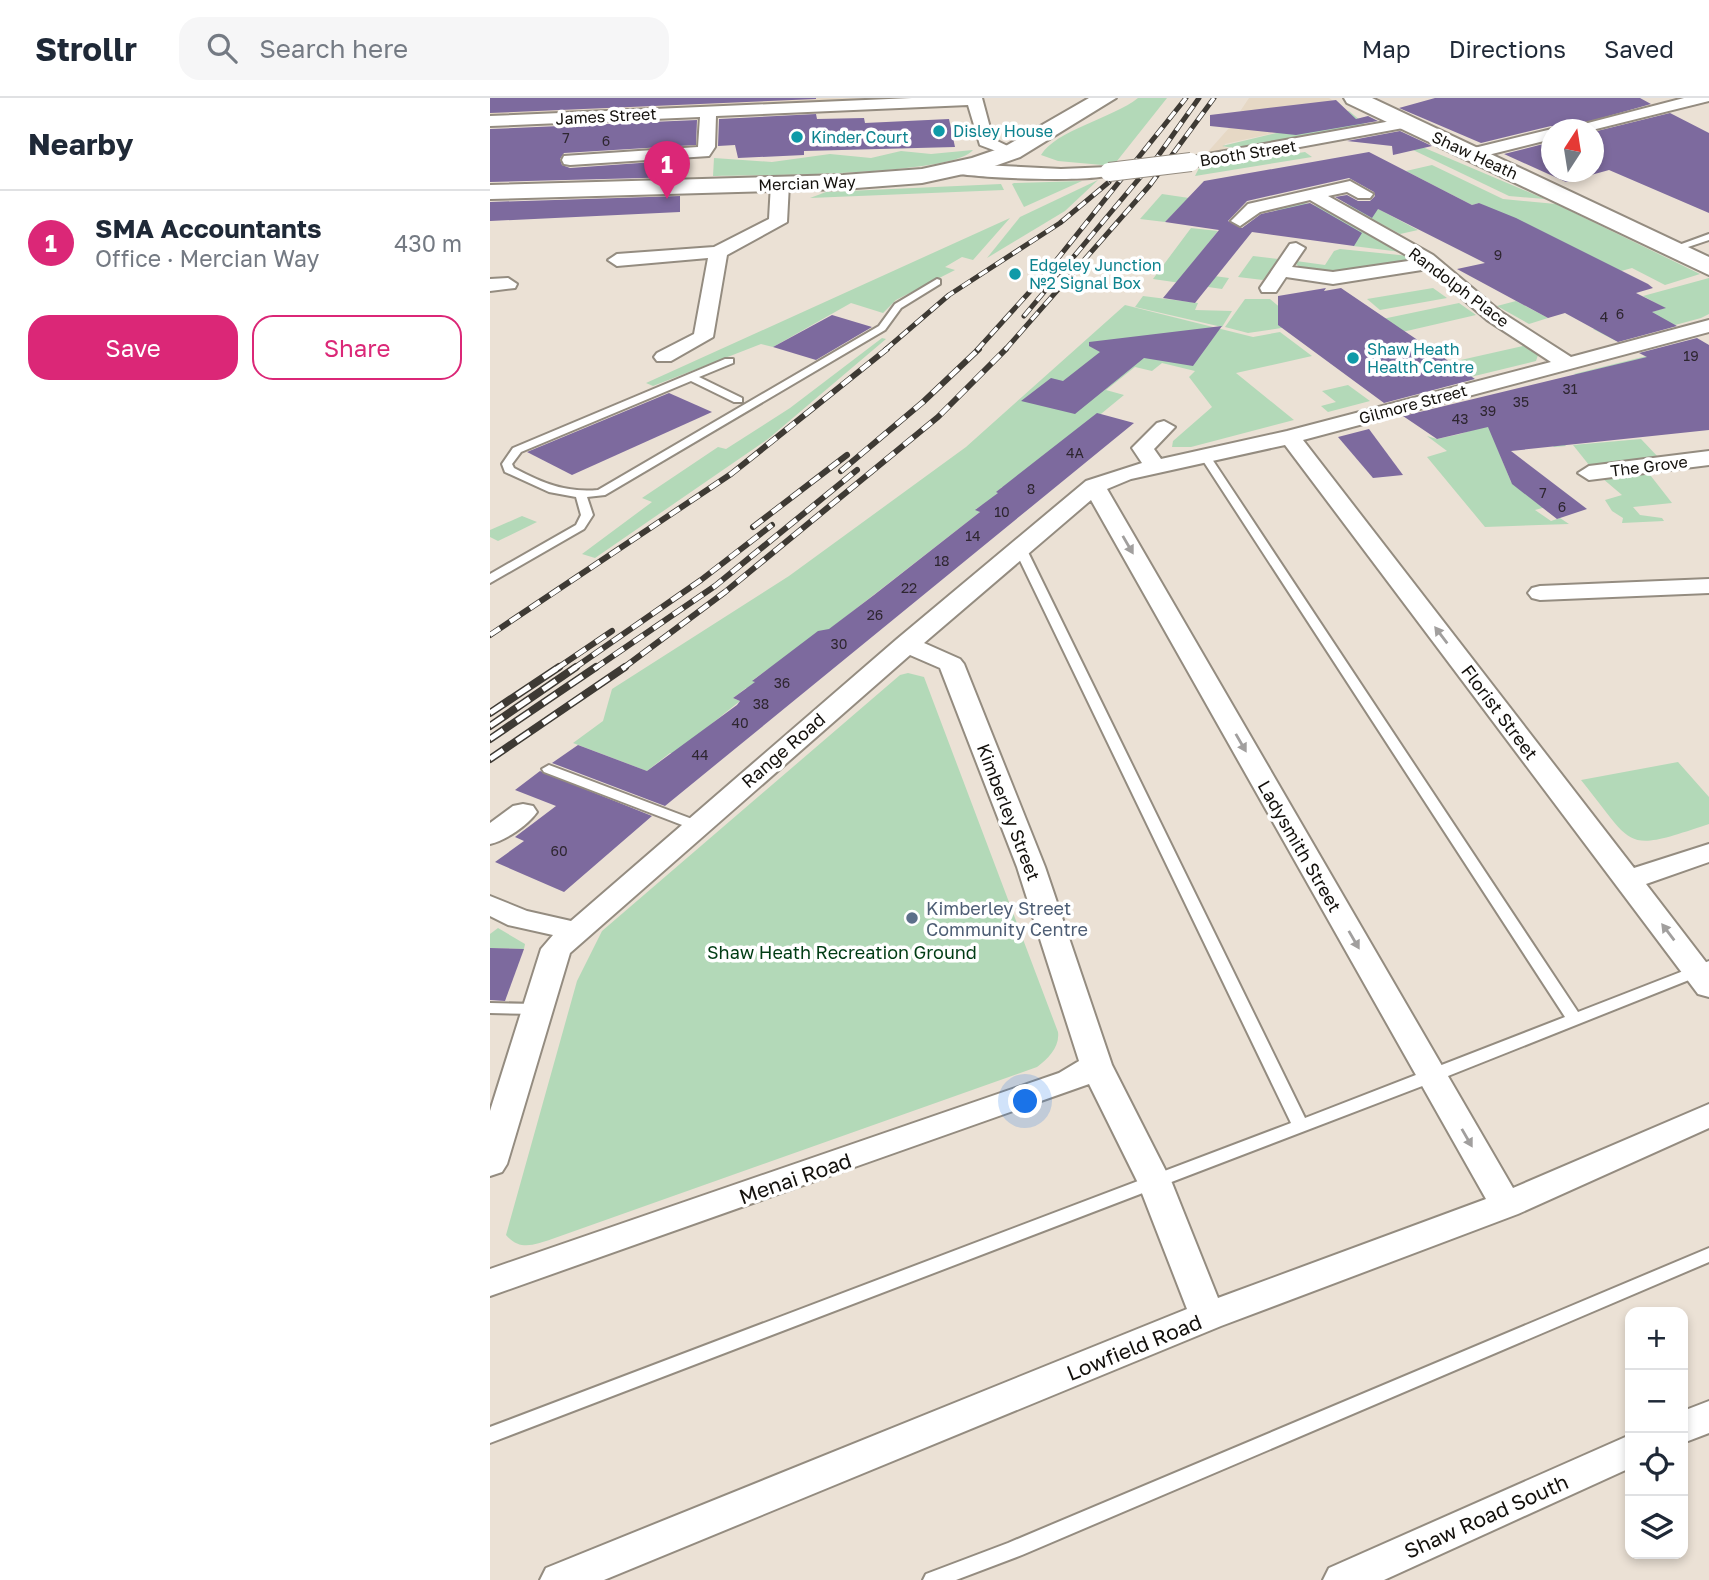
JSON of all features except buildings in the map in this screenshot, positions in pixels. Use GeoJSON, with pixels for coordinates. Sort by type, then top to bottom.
{"type":"FeatureCollection","features":[{"type":"Feature","properties":{"kind":"main road","name":"Mercian Way"},"geometry":{"type":"LineString","coordinates":[[490,192],[693,192],[780,184],[894,179],[961,169],[1008,154],[1105,98]]}},
{"type":"Feature","properties":{"kind":"main road","name":"Shaw Heath"},"geometry":{"type":"LineString","coordinates":[[1355,98],[1709,267]]}},
{"type":"Feature","properties":{"kind":"street"},"geometry":{"type":"LineString","coordinates":[[1604,122],[1704,98]]}},
{"type":"Feature","properties":{"kind":"street","name":"Booth Street"},"geometry":{"type":"LineString","coordinates":[[974,99],[986,142],[1008,154],[1086,173]]}},
{"type":"Feature","properties":{"kind":"street","name":"James Street"},"geometry":{"type":"LineString","coordinates":[[490,121],[583,141],[708,111],[974,99]]}},
{"type":"Feature","properties":{"kind":"street"},"geometry":{"type":"LineString","coordinates":[[583,141],[703,152],[707,150],[708,111]]}},
{"type":"Feature","properties":{"kind":"street","name":"Booth Street"},"geometry":{"type":"LineString","coordinates":[[961,169],[1109,172],[1191,162],[1408,123]]}},
{"type":"Feature","properties":{"kind":"street"},"geometry":{"type":"LineString","coordinates":[[1472,153],[1541,137]]}},
{"type":"Feature","properties":{"kind":"street"},"geometry":{"type":"LineString","coordinates":[[618,236],[616,265],[718,252],[778,222],[780,184]]}},
{"type":"Feature","properties":{"kind":"street"},"geometry":{"type":"LineString","coordinates":[[1240,221],[1254,208],[1312,194],[1350,186],[1364,194]]}},
{"type":"Feature","properties":{"kind":"street","name":"Randolph Place"},"geometry":{"type":"LineString","coordinates":[[1312,194],[1432,263],[1494,316],[1567,363]]}},
{"type":"Feature","properties":{"kind":"street"},"geometry":{"type":"LineString","coordinates":[[1269,288],[1296,248]]}},
{"type":"Feature","properties":{"kind":"street"},"geometry":{"type":"LineString","coordinates":[[664,357],[703,337],[714,287],[718,252]]}},
{"type":"Feature","properties":{"kind":"street"},"geometry":{"type":"LineString","coordinates":[[1280,271],[1333,278],[1432,263]]}},
{"type":"Feature","properties":{"kind":"street","name":"Gilmore Street"},"geometry":{"type":"LineString","coordinates":[[1155,467],[1290,437],[1709,326]]}},
{"type":"Feature","properties":{"kind":"street"},"geometry":{"type":"LineString","coordinates":[[1155,467],[1143,448],[1164,427]]}},
{"type":"Feature","properties":{"kind":"street","name":"Florist Street"},"geometry":{"type":"LineString","coordinates":[[1290,437],[1628,880],[1705,975]]}},
{"type":"Feature","properties":{"kind":"street","name":"The Grove"},"geometry":{"type":"LineString","coordinates":[[1590,473],[1709,458]]}},
{"type":"Feature","properties":{"kind":"street","name":"Range Road"},"geometry":{"type":"LineString","coordinates":[[490,1164],[555,949],[695,825],[1094,486],[1155,467]]}},
{"type":"Feature","properties":{"kind":"street","name":"Ladysmith Street"},"geometry":{"type":"LineString","coordinates":[[1094,486],[1506,1205]]}},
{"type":"Feature","properties":{"kind":"street"},"geometry":{"type":"LineString","coordinates":[[1540,593],[1709,586]]}},
{"type":"Feature","properties":{"kind":"street","name":"Kimberley Street"},"geometry":{"type":"LineString","coordinates":[[906,645],[951,664],[1031,866],[1096,1065],[1155,1182],[1208,1317]]}},
{"type":"Feature","properties":{"kind":"street"},"geometry":{"type":"LineString","coordinates":[[490,836],[523,812]]}},
{"type":"Feature","properties":{"kind":"street"},"geometry":{"type":"LineString","coordinates":[[1628,880],[1709,853]]}},
{"type":"Feature","properties":{"kind":"street"},"geometry":{"type":"LineString","coordinates":[[490,905],[518,918],[575,931]]}},
{"type":"Feature","properties":{"kind":"street","name":"Menai Road"},"geometry":{"type":"LineString","coordinates":[[490,1283],[1070,1081],[1096,1065]]}},
{"type":"Feature","properties":{"kind":"street","name":"Lowfield Road"},"geometry":{"type":"LineString","coordinates":[[560,1580],[1208,1317],[1506,1205],[1709,1115]]}},
{"type":"Feature","properties":{"kind":"street"},"geometry":{"type":"LineString","coordinates":[[1688,1426],[1709,1416]]}},
{"type":"Feature","properties":{"kind":"street","name":"Shaw Road South"},"geometry":{"type":"LineString","coordinates":[[1343,1580],[1625,1453]]}},
{"type":"Feature","properties":{"kind":"lane"},"geometry":{"type":"LineString","coordinates":[[1674,249],[1709,237]]}},
{"type":"Feature","properties":{"kind":"lane"},"geometry":{"type":"LineString","coordinates":[[729,361],[561,429],[517,450],[509,457],[509,470],[552,492],[581,496],[601,493],[882,328],[898,306],[937,282]]}},
{"type":"Feature","properties":{"kind":"lane"},"geometry":{"type":"LineString","coordinates":[[689,376],[738,400]]}},
{"type":"Feature","properties":{"kind":"lane"},"geometry":{"type":"LineString","coordinates":[[1205,456],[1574,1019]]}},
{"type":"Feature","properties":{"kind":"lane"},"geometry":{"type":"LineString","coordinates":[[490,579],[580,527],[587,518],[588,509],[581,496]]}},
{"type":"Feature","properties":{"kind":"lane"},"geometry":{"type":"LineString","coordinates":[[1020,548],[1301,1126]]}},
{"type":"Feature","properties":{"kind":"lane"},"geometry":{"type":"LineString","coordinates":[[548,769],[695,825]]}},
{"type":"Feature","properties":{"kind":"lane"},"geometry":{"type":"LineString","coordinates":[[490,1436],[1432,1076],[1574,1019],[1705,975]]}},
{"type":"Feature","properties":{"kind":"lane"},"geometry":{"type":"LineString","coordinates":[[490,1008],[538,1009]]}},
{"type":"Feature","properties":{"kind":"lane"},"geometry":{"type":"LineString","coordinates":[[933,1580],[1028,1543],[1709,1255]]}},
{"type":"Feature","properties":{"kind":"shaded area"},"geometry":{"type":"Polygon","coordinates":[[[490,98],[913,98],[490,117],[490,98]]]}},
{"type":"Feature","properties":{"kind":"shaded area"},"geometry":{"type":"Polygon","coordinates":[[[1249,98],[1329,98],[1349,111],[1333,114],[1332,120],[1225,144],[1224,147],[1235,150],[1205,155],[1229,128],[1249,98]]]}},
{"type":"Feature","properties":{"kind":"green space"},"geometry":{"type":"Polygon","coordinates":[[[1138,98],[1167,98],[1113,166],[1058,161],[1041,155],[1059,138],[1138,98]]]}},
{"type":"Feature","properties":{"kind":"green space"},"geometry":{"type":"Polygon","coordinates":[[[1349,111],[1366,125],[1244,150],[1222,146],[1331,120],[1333,114],[1349,111]]]}},
{"type":"Feature","properties":{"kind":"green space"},"geometry":{"type":"Polygon","coordinates":[[[1388,138],[1413,143],[1545,199],[1509,196],[1388,138]]]}},
{"type":"Feature","properties":{"kind":"green space"},"geometry":{"type":"Polygon","coordinates":[[[973,150],[958,159],[892,169],[713,176],[714,158],[772,162],[830,154],[871,158],[901,151],[931,154],[973,150]]]}},
{"type":"Feature","properties":{"kind":"green space"},"geometry":{"type":"Polygon","coordinates":[[[1305,152],[1312,157],[1195,176],[1199,168],[1305,152]]]}},
{"type":"Feature","properties":{"kind":"green space"},"geometry":{"type":"Polygon","coordinates":[[[1432,165],[1503,199],[1556,204],[1700,274],[1665,285],[1632,268],[1614,273],[1479,203],[1472,205],[1406,171],[1432,165]]]}},
{"type":"Feature","properties":{"kind":"green space"},"geometry":{"type":"Polygon","coordinates":[[[1098,180],[1065,211],[987,258],[1020,217],[1098,180]]]}},
{"type":"Feature","properties":{"kind":"green space"},"geometry":{"type":"Polygon","coordinates":[[[1082,181],[1024,207],[1012,184],[1014,183],[1082,181]]]}},
{"type":"Feature","properties":{"kind":"green space"},"geometry":{"type":"Polygon","coordinates":[[[1001,184],[1004,190],[810,198],[826,192],[1001,184]]]}},
{"type":"Feature","properties":{"kind":"green space"},"geometry":{"type":"Polygon","coordinates":[[[1162,194],[1189,198],[1165,222],[1140,219],[1162,194]]]}},
{"type":"Feature","properties":{"kind":"green space"},"geometry":{"type":"Polygon","coordinates":[[[1297,201],[1321,207],[1409,253],[1353,246],[1360,235],[1270,220],[1280,205],[1297,201]]]}},
{"type":"Feature","properties":{"kind":"green space"},"geometry":{"type":"Polygon","coordinates":[[[1363,201],[1418,230],[1400,234],[1346,205],[1363,201]]]}},
{"type":"Feature","properties":{"kind":"green space"},"geometry":{"type":"Polygon","coordinates":[[[1010,218],[973,260],[962,257],[945,267],[955,270],[896,300],[883,313],[851,303],[773,347],[761,344],[653,386],[646,383],[1010,218]]]}},
{"type":"Feature","properties":{"kind":"green space"},"geometry":{"type":"Polygon","coordinates":[[[1191,228],[1218,231],[1185,272],[1229,278],[1222,289],[1153,279],[1191,228]]]}},
{"type":"Feature","properties":{"kind":"green space"},"geometry":{"type":"Polygon","coordinates":[[[1340,249],[1409,256],[1415,261],[1336,274],[1306,270],[1296,264],[1296,261],[1325,265],[1334,251],[1340,249]]]}},
{"type":"Feature","properties":{"kind":"green space"},"geometry":{"type":"Polygon","coordinates":[[[1253,256],[1278,259],[1263,280],[1238,277],[1253,256]]]}},
{"type":"Feature","properties":{"kind":"green space"},"geometry":{"type":"Polygon","coordinates":[[[1709,278],[1709,314],[1701,318],[1616,341],[1593,329],[1665,308],[1643,296],[1709,278]]]}},
{"type":"Feature","properties":{"kind":"green space"},"geometry":{"type":"Polygon","coordinates":[[[1433,288],[1447,298],[1380,310],[1367,299],[1433,288]]]}},
{"type":"Feature","properties":{"kind":"green space"},"geometry":{"type":"Polygon","coordinates":[[[1143,296],[1198,303],[1195,310],[1232,311],[1222,327],[1135,307],[1143,296]]]}},
{"type":"Feature","properties":{"kind":"green space"},"geometry":{"type":"Polygon","coordinates":[[[1245,299],[1270,299],[1301,325],[1248,333],[1225,327],[1245,299]]]}},
{"type":"Feature","properties":{"kind":"green space"},"geometry":{"type":"Polygon","coordinates":[[[1516,301],[1548,318],[1529,324],[1497,306],[1516,301]]]}},
{"type":"Feature","properties":{"kind":"green space"},"geometry":{"type":"Polygon","coordinates":[[[1459,303],[1476,315],[1372,339],[1368,322],[1459,303]]]}},
{"type":"Feature","properties":{"kind":"green space"},"geometry":{"type":"Polygon","coordinates":[[[1125,305],[1253,337],[1280,332],[1312,356],[1236,373],[1294,420],[1191,447],[1172,447],[1173,441],[1212,407],[1189,377],[1195,371],[1162,363],[1152,371],[1135,367],[1106,390],[1124,395],[1051,455],[1045,454],[1009,488],[1002,487],[997,492],[1002,494],[987,506],[982,505],[976,509],[980,512],[776,671],[768,669],[753,680],[762,684],[753,690],[746,688],[733,698],[740,701],[674,754],[670,753],[647,771],[573,743],[603,721],[612,689],[789,576],[966,447],[1125,305]]]}},
{"type":"Feature","properties":{"kind":"green space"},"geometry":{"type":"Polygon","coordinates":[[[882,338],[886,339],[768,439],[595,558],[582,554],[652,502],[642,498],[718,447],[726,449],[790,408],[882,338]]]}},
{"type":"Feature","properties":{"kind":"green space"},"geometry":{"type":"Polygon","coordinates":[[[1523,346],[1538,355],[1536,361],[1454,381],[1434,366],[1523,346]]]}},
{"type":"Feature","properties":{"kind":"green space"},"geometry":{"type":"Polygon","coordinates":[[[1671,350],[1552,430],[1566,446],[1554,447],[1537,430],[1497,447],[1511,482],[1546,507],[1535,510],[1551,521],[1560,518],[1569,524],[1485,527],[1427,457],[1447,451],[1427,436],[1437,439],[1460,434],[1599,389],[1574,374],[1671,350]]]}},
{"type":"Feature","properties":{"kind":"green space"},"geometry":{"type":"Polygon","coordinates":[[[1348,385],[1370,401],[1328,412],[1321,406],[1336,402],[1322,391],[1348,385]]]}},
{"type":"Feature","properties":{"kind":"green space"},"geometry":{"type":"Polygon","coordinates":[[[1641,439],[1658,457],[1589,465],[1573,445],[1641,439]]]}},
{"type":"Feature","properties":{"kind":"green space"},"geometry":{"type":"Polygon","coordinates":[[[1647,471],[1672,503],[1633,507],[1640,515],[1662,518],[1664,521],[1622,523],[1623,518],[1612,511],[1605,500],[1622,495],[1602,478],[1647,471]]]}},
{"type":"Feature","properties":{"kind":"green space"},"geometry":{"type":"Polygon","coordinates":[[[522,516],[537,522],[498,541],[490,537],[490,530],[522,516]]]}},
{"type":"Feature","properties":{"kind":"green space","name":"Shaw Heath Recreation Ground"},"geometry":{"type":"Polygon","coordinates":[[[908,673],[924,677],[1058,1032],[1057,1043],[1052,1052],[1037,1067],[552,1239],[528,1245],[511,1240],[506,1235],[577,981],[602,931],[900,675],[908,673]]]}},
{"type":"Feature","properties":{"kind":"green space"},"geometry":{"type":"Polygon","coordinates":[[[1678,762],[1709,797],[1709,824],[1660,839],[1645,841],[1633,838],[1623,831],[1581,780],[1678,762]]]}},
{"type":"Feature","properties":{"kind":"green space"},"geometry":{"type":"Polygon","coordinates":[[[498,928],[525,944],[524,949],[490,948],[490,934],[498,928]]]}},
{"type":"Feature","properties":{"kind":"railway"},"geometry":{"type":"LineString","coordinates":[[977,350],[1043,277],[1186,98]]}},
{"type":"Feature","properties":{"kind":"railway"},"geometry":{"type":"LineString","coordinates":[[1024,316],[1158,156],[1199,98]]}},
{"type":"Feature","properties":{"kind":"railway"},"geometry":{"type":"LineString","coordinates":[[1005,350],[1150,185],[1214,98]]}},
{"type":"Feature","properties":{"kind":"railway"},"geometry":{"type":"LineString","coordinates":[[885,350],[949,295],[1060,223],[1109,182]]}},
{"type":"Feature","properties":{"kind":"railway"},"geometry":{"type":"LineString","coordinates":[[490,635],[731,474],[887,349]]}},
{"type":"Feature","properties":{"kind":"railway"},"geometry":{"type":"LineString","coordinates":[[841,471],[923,402],[979,349]]}},
{"type":"Feature","properties":{"kind":"railway"},"geometry":{"type":"LineString","coordinates":[[622,669],[725,592],[938,417],[1005,350]]}},
{"type":"Feature","properties":{"kind":"railway"},"geometry":{"type":"LineString","coordinates":[[753,527],[847,455]]}},
{"type":"Feature","properties":{"kind":"railway"},"geometry":{"type":"LineString","coordinates":[[594,669],[715,586],[857,470]]}},
{"type":"Feature","properties":{"kind":"railway"},"geometry":{"type":"LineString","coordinates":[[573,669],[701,580],[772,525]]}},
{"type":"Feature","properties":{"kind":"railway"},"geometry":{"type":"LineString","coordinates":[[556,669],[612,631]]}},
{"type":"Feature","properties":{"kind":"railway"},"geometry":{"type":"LineString","coordinates":[[490,726],[576,667]]}},
{"type":"Feature","properties":{"kind":"railway"},"geometry":{"type":"LineString","coordinates":[[490,739],[596,667]]}},
{"type":"Feature","properties":{"kind":"railway"},"geometry":{"type":"LineString","coordinates":[[490,759],[625,667]]}},
{"type":"Feature","properties":{"kind":"railway"},"geometry":{"type":"LineString","coordinates":[[490,713],[556,669]]}},
{"type":"Feature","properties":{"kind":"place","name":"Disley House"},"geometry":{"type":"Point","coordinates":[939,131]}},
{"type":"Feature","properties":{"kind":"place","name":"Kinder Court"},"geometry":{"type":"Point","coordinates":[797,137]}},
{"type":"Feature","properties":{"kind":"place","name":"SMA Accountants"},"geometry":{"type":"Point","coordinates":[667,199]}},
{"type":"Feature","properties":{"kind":"place","name":"Edgeley Junction №2 Signal Box"},"geometry":{"type":"Point","coordinates":[1015,274]}},
{"type":"Feature","properties":{"kind":"place","name":"Shaw Heath Health Centre"},"geometry":{"type":"Point","coordinates":[1353,358]}},
{"type":"Feature","properties":{"kind":"place","name":"Kimberley Street Community Centre"},"geometry":{"type":"Point","coordinates":[912,918]}}]}
